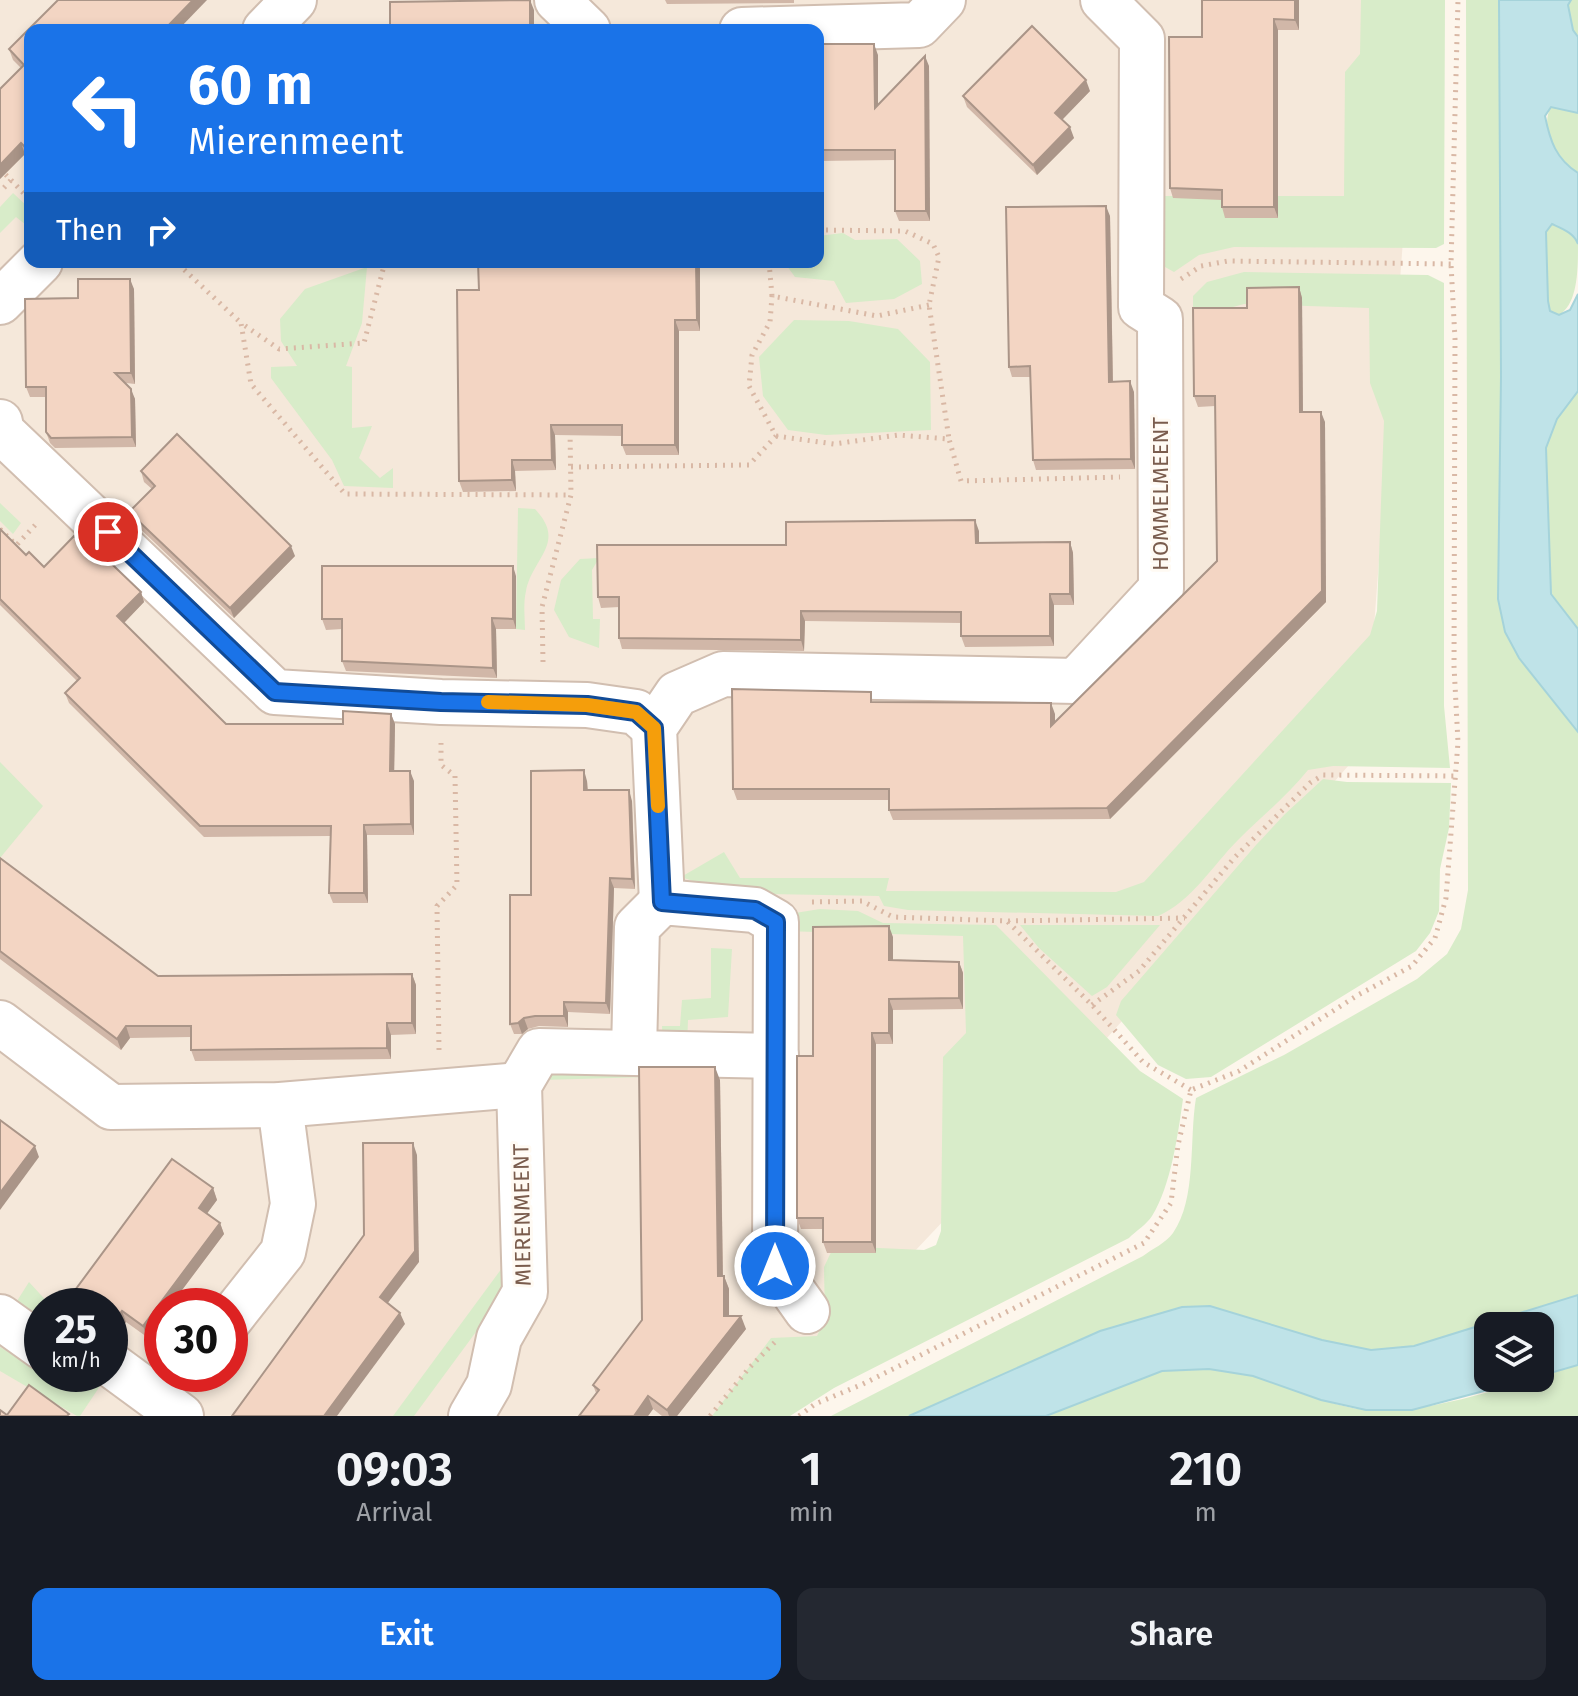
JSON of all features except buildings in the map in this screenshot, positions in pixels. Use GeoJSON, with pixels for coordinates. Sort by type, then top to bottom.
{"type":"FeatureCollection","features":[{"type":"Feature","properties":{"kind":"street"},"geometry":{"type":"LineString","coordinates":[[271,24],[294,0]]}},
{"type":"Feature","properties":{"kind":"street"},"geometry":{"type":"LineString","coordinates":[[557,0],[582,24]]}},
{"type":"Feature","properties":{"kind":"street"},"geometry":{"type":"LineString","coordinates":[[824,28],[919,25],[943,0]]}},
{"type":"Feature","properties":{"kind":"street"},"geometry":{"type":"LineString","coordinates":[[1103,0],[1142,39],[1141,307]]}},
{"type":"Feature","properties":{"kind":"street"},"geometry":{"type":"LineString","coordinates":[[0,302],[34,268]]}},
{"type":"Feature","properties":{"kind":"street","name":"HOMMELMEENT"},"geometry":{"type":"LineString","coordinates":[[654,728],[677,694],[723,674],[1076,681],[1161,589],[1160,319],[1141,307]]}},
{"type":"Feature","properties":{"kind":"street"},"geometry":{"type":"LineString","coordinates":[[0,422],[1,431],[275,692],[441,702],[543,703],[636,712],[654,728],[662,902],[637,927],[634,1051]]}},
{"type":"Feature","properties":{"kind":"street"},"geometry":{"type":"LineString","coordinates":[[662,902],[755,910],[776,922],[775,1266],[807,1311]]}},
{"type":"Feature","properties":{"kind":"street"},"geometry":{"type":"LineString","coordinates":[[0,1023],[111,1107],[280,1105],[519,1085],[539,1051],[776,1056]]}},
{"type":"Feature","properties":{"kind":"street","name":"MIERENMEENT"},"geometry":{"type":"LineString","coordinates":[[471,1416],[489,1385],[499,1338],[525,1292],[519,1085]]}},
{"type":"Feature","properties":{"kind":"street"},"geometry":{"type":"LineString","coordinates":[[248,1296],[283,1252],[293,1204],[280,1105]]}},
{"type":"Feature","properties":{"kind":"street"},"geometry":{"type":"LineString","coordinates":[[0,1317],[24,1334]]}},
{"type":"Feature","properties":{"kind":"street"},"geometry":{"type":"LineString","coordinates":[[128,1375],[171,1402]]}},
{"type":"Feature","properties":{"kind":"path"},"geometry":{"type":"LineString","coordinates":[[1191,1090],[1239,1071],[1358,995],[1412,966],[1435,938],[1446,898],[1457,776],[1454,666],[1455,339],[1451,264],[1458,0]]}},
{"type":"Feature","properties":{"kind":"path"},"geometry":{"type":"LineString","coordinates":[[0,169],[24,194]]}},
{"type":"Feature","properties":{"kind":"path"},"geometry":{"type":"LineString","coordinates":[[0,192],[11,180]]}},
{"type":"Feature","properties":{"kind":"path"},"geometry":{"type":"LineString","coordinates":[[824,230],[905,231],[933,244],[939,257],[929,305],[949,439],[961,481],[1161,476]]}},
{"type":"Feature","properties":{"kind":"path"},"geometry":{"type":"LineString","coordinates":[[1141,307],[1201,266],[1228,261],[1451,264]]}},
{"type":"Feature","properties":{"kind":"path"},"geometry":{"type":"LineString","coordinates":[[182,268],[241,323],[279,349],[364,343],[383,268]]}},
{"type":"Feature","properties":{"kind":"path"},"geometry":{"type":"LineString","coordinates":[[770,268],[770,322],[752,355],[749,386],[776,436]]}},
{"type":"Feature","properties":{"kind":"path"},"geometry":{"type":"LineString","coordinates":[[772,296],[877,316],[929,305]]}},
{"type":"Feature","properties":{"kind":"path"},"geometry":{"type":"LineString","coordinates":[[241,323],[251,384],[345,494],[571,495]]}},
{"type":"Feature","properties":{"kind":"path"},"geometry":{"type":"LineString","coordinates":[[543,703],[542,607],[571,495],[570,422]]}},
{"type":"Feature","properties":{"kind":"path"},"geometry":{"type":"LineString","coordinates":[[776,436],[834,444],[898,435],[949,439]]}},
{"type":"Feature","properties":{"kind":"path"},"geometry":{"type":"LineString","coordinates":[[571,467],[749,465],[776,436]]}},
{"type":"Feature","properties":{"kind":"path"},"geometry":{"type":"LineString","coordinates":[[8,554],[66,492]]}},
{"type":"Feature","properties":{"kind":"path"},"geometry":{"type":"LineString","coordinates":[[0,529],[16,545]]}},
{"type":"Feature","properties":{"kind":"path"},"geometry":{"type":"LineString","coordinates":[[439,1091],[437,906],[457,885],[455,776],[441,765],[441,702]]}},
{"type":"Feature","properties":{"kind":"path"},"geometry":{"type":"LineString","coordinates":[[1092,1005],[1139,971],[1235,857],[1310,783],[1323,775],[1457,776]]}},
{"type":"Feature","properties":{"kind":"path"},"geometry":{"type":"LineString","coordinates":[[776,922],[795,904],[827,900],[862,901],[893,917],[1007,921],[1185,918]]}},
{"type":"Feature","properties":{"kind":"path"},"geometry":{"type":"LineString","coordinates":[[1007,921],[1092,1005],[1143,1062],[1191,1090]]}},
{"type":"Feature","properties":{"kind":"path"},"geometry":{"type":"LineString","coordinates":[[799,1416],[815,1404],[863,1384],[1144,1243],[1171,1203],[1178,1145],[1191,1090]]}},
{"type":"Feature","properties":{"kind":"path"},"geometry":{"type":"LineString","coordinates":[[710,1416],[749,1368],[807,1311]]}},
{"type":"Feature","properties":{"kind":"shaded area"},"geometry":{"type":"Polygon","coordinates":[[[0,0],[1421,0],[1365,747],[965,1198],[759,1416],[0,1416],[0,0]]]}},
{"type":"Feature","properties":{"kind":"green space"},"geometry":{"type":"Polygon","coordinates":[[[1361,0],[1445,0],[1444,244],[1436,248],[1234,247],[1199,255],[1174,272],[1165,267],[1160,258],[1163,196],[1344,196],[1345,72],[1360,54],[1361,0]]]}},
{"type":"Feature","properties":{"kind":"green space"},"geometry":{"type":"Polygon","coordinates":[[[1466,0],[1499,0],[1501,377],[1498,599],[1519,658],[1578,732],[1578,1295],[1523,1312],[1474,1312],[1474,1327],[1414,1346],[1371,1350],[1322,1340],[1269,1324],[1182,1307],[1100,1331],[909,1416],[831,1416],[1163,1243],[1173,1233],[1186,1203],[1196,1098],[1284,1055],[1417,979],[1447,954],[1461,929],[1468,890],[1466,0]]]}},
{"type":"Feature","properties":{"kind":"green space"},"geometry":{"type":"Polygon","coordinates":[[[1571,0],[1578,0],[1578,37],[1573,30],[1568,5],[1571,0]]]}},
{"type":"Feature","properties":{"kind":"green space"},"geometry":{"type":"Polygon","coordinates":[[[1551,107],[1578,113],[1578,173],[1563,163],[1551,143],[1547,120],[1551,107]]]}},
{"type":"Feature","properties":{"kind":"green space"},"geometry":{"type":"Polygon","coordinates":[[[13,193],[24,203],[24,223],[16,217],[0,233],[0,207],[13,193]]]}},
{"type":"Feature","properties":{"kind":"green space"},"geometry":{"type":"Polygon","coordinates":[[[1552,224],[1571,234],[1578,244],[1573,294],[1570,303],[1559,315],[1550,311],[1548,301],[1546,232],[1552,224]]]}},
{"type":"Feature","properties":{"kind":"green space"},"geometry":{"type":"Polygon","coordinates":[[[843,233],[855,240],[897,239],[920,261],[922,284],[894,299],[846,303],[834,281],[795,277],[788,268],[824,268],[824,235],[843,233]]]}},
{"type":"Feature","properties":{"kind":"green space"},"geometry":{"type":"Polygon","coordinates":[[[367,268],[362,323],[346,366],[352,367],[352,428],[372,426],[359,458],[380,478],[393,468],[393,488],[344,486],[332,460],[271,378],[271,367],[297,366],[281,341],[280,319],[305,289],[367,268]]]}},
{"type":"Feature","properties":{"kind":"green space"},"geometry":{"type":"Polygon","coordinates":[[[1244,272],[1428,275],[1444,283],[1444,706],[1450,768],[1333,766],[1308,770],[1191,892],[1158,916],[908,910],[884,906],[879,896],[768,894],[752,901],[681,877],[724,852],[740,878],[889,878],[886,891],[1116,892],[1144,882],[1370,635],[1377,611],[1384,421],[1370,383],[1369,308],[1244,304],[1193,318],[1193,296],[1207,282],[1244,272]]]}},
{"type":"Feature","properties":{"kind":"green space"},"geometry":{"type":"Polygon","coordinates":[[[794,320],[849,321],[898,329],[930,362],[931,430],[826,435],[788,430],[763,396],[759,357],[794,320]]]}},
{"type":"Feature","properties":{"kind":"green space"},"geometry":{"type":"Polygon","coordinates":[[[1578,391],[1578,629],[1551,594],[1546,448],[1557,419],[1578,391]]]}},
{"type":"Feature","properties":{"kind":"green space"},"geometry":{"type":"Polygon","coordinates":[[[0,503],[21,523],[13,534],[0,521],[0,503]]]}},
{"type":"Feature","properties":{"kind":"green space"},"geometry":{"type":"Polygon","coordinates":[[[518,508],[535,509],[548,531],[545,550],[526,591],[525,630],[516,629],[518,508]]]}},
{"type":"Feature","properties":{"kind":"green space"},"geometry":{"type":"Polygon","coordinates":[[[599,558],[592,570],[593,619],[600,619],[599,648],[569,637],[554,610],[561,580],[580,559],[599,558]]]}},
{"type":"Feature","properties":{"kind":"green space"},"geometry":{"type":"Polygon","coordinates":[[[0,762],[43,806],[0,858],[0,762]]]}},
{"type":"Feature","properties":{"kind":"green space"},"geometry":{"type":"Polygon","coordinates":[[[1323,779],[1451,783],[1449,828],[1440,869],[1439,911],[1430,933],[1416,951],[1211,1077],[1186,1079],[1158,1065],[1116,1015],[1121,1001],[1256,845],[1323,779]]]}},
{"type":"Feature","properties":{"kind":"green space"},"geometry":{"type":"Polygon","coordinates":[[[820,909],[858,911],[883,923],[996,925],[1140,1071],[1183,1099],[1173,1159],[1159,1204],[1152,1216],[1129,1238],[834,1388],[790,1416],[712,1416],[771,1338],[817,1336],[825,1319],[824,1267],[834,1246],[924,1250],[936,1245],[941,1231],[943,1057],[966,1033],[963,936],[781,931],[795,913],[820,909]]]}},
{"type":"Feature","properties":{"kind":"green space"},"geometry":{"type":"Polygon","coordinates":[[[1020,925],[1160,925],[1107,987],[1092,996],[1039,948],[1020,925]]]}},
{"type":"Feature","properties":{"kind":"green space"},"geometry":{"type":"Polygon","coordinates":[[[711,948],[732,949],[728,1017],[688,1020],[687,1046],[663,1046],[662,1026],[680,1026],[682,1000],[711,998],[711,948]]]}},
{"type":"Feature","properties":{"kind":"green space"},"geometry":{"type":"Polygon","coordinates":[[[556,1064],[627,1065],[647,1077],[543,1080],[556,1064]]]}},
{"type":"Feature","properties":{"kind":"green space"},"geometry":{"type":"Polygon","coordinates":[[[516,1249],[512,1283],[414,1416],[393,1416],[516,1249]]]}},
{"type":"Feature","properties":{"kind":"green space"},"geometry":{"type":"Polygon","coordinates":[[[24,1290],[24,1306],[17,1301],[24,1290]]]}},
{"type":"Feature","properties":{"kind":"green space"},"geometry":{"type":"Polygon","coordinates":[[[0,1347],[24,1362],[24,1385],[0,1371],[0,1347]]]}},
{"type":"Feature","properties":{"kind":"green space"},"geometry":{"type":"Polygon","coordinates":[[[1578,1365],[1578,1416],[1046,1416],[1131,1381],[1170,1369],[1234,1372],[1338,1405],[1366,1410],[1417,1408],[1487,1392],[1554,1392],[1554,1372],[1578,1365]]]}},
{"type":"Feature","properties":{"kind":"green space"},"geometry":{"type":"Polygon","coordinates":[[[36,1392],[96,1392],[77,1416],[36,1392]]]}},
{"type":"Feature","properties":{"kind":"water"},"geometry":{"type":"Polygon","coordinates":[[[1499,0],[1571,0],[1568,5],[1573,30],[1578,37],[1578,113],[1551,107],[1545,116],[1555,149],[1564,162],[1578,173],[1578,244],[1571,234],[1552,224],[1546,232],[1550,311],[1559,315],[1570,310],[1578,294],[1578,391],[1557,419],[1546,448],[1551,594],[1578,629],[1578,732],[1519,658],[1505,632],[1498,599],[1501,377],[1499,0]]]}},
{"type":"Feature","properties":{"kind":"water"},"geometry":{"type":"Polygon","coordinates":[[[1578,1295],[1578,1365],[1554,1372],[1554,1312],[1523,1312],[1578,1295]]]}},
{"type":"Feature","properties":{"kind":"water"},"geometry":{"type":"Polygon","coordinates":[[[1210,1306],[1322,1340],[1371,1350],[1414,1346],[1474,1327],[1474,1392],[1480,1392],[1412,1410],[1366,1410],[1321,1400],[1253,1376],[1209,1369],[1162,1371],[1046,1416],[909,1416],[1100,1331],[1182,1307],[1210,1306]]]}},
{"type":"Feature","properties":{"kind":"slow traffic"},"geometry":{"type":"LineString","coordinates":[[488,702],[587,705],[636,712],[654,728],[658,806]]}},
{"type":"Feature","properties":{"kind":"route"},"geometry":{"type":"LineString","coordinates":[[108,532],[275,692],[441,702],[587,705],[636,712],[654,728],[662,902],[755,910],[776,922],[775,1266]]}}]}
